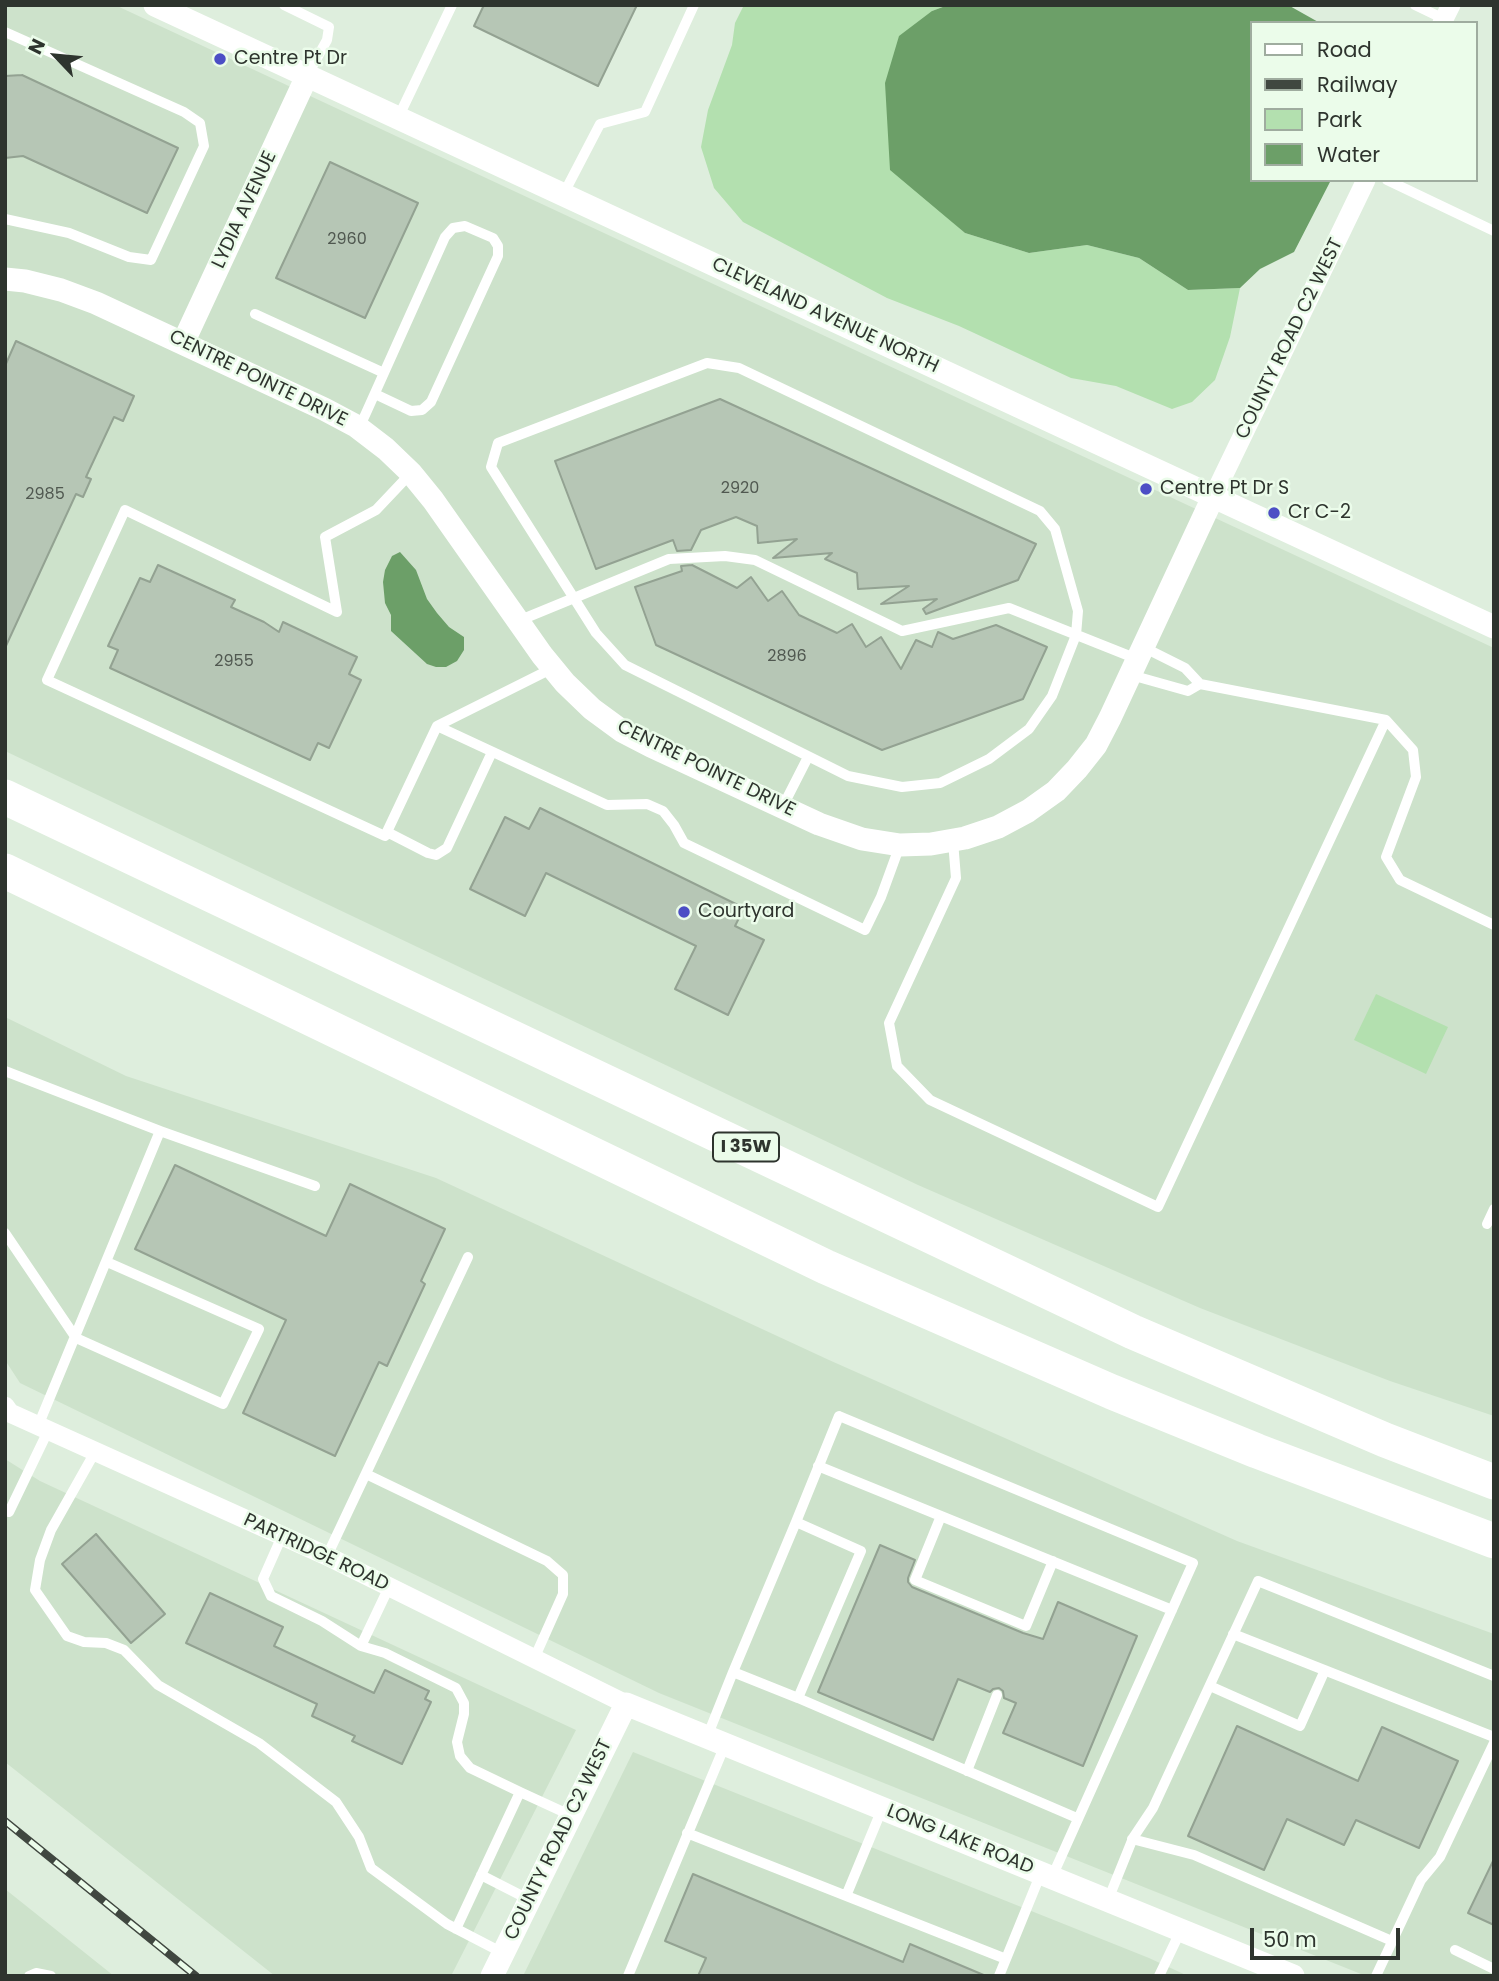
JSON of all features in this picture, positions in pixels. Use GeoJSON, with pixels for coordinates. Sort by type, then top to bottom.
{"type":"FeatureCollection","features":[{"type":"Feature","properties":{"kind":"highway","name":"I 35W"},"geometry":{"type":"LineString","coordinates":[[5,797],[1133,1332],[1385,1440],[1494,1482]]}},
{"type":"Feature","properties":{"kind":"highway"},"geometry":{"type":"LineString","coordinates":[[5,871],[826,1267],[1112,1392],[1269,1456],[1494,1541]]}},
{"type":"Feature","properties":{"kind":"street","name":"CLEVELAND AVENUE NORTH"},"geometry":{"type":"LineString","coordinates":[[155,5],[1494,627]]}},
{"type":"Feature","properties":{"kind":"street","name":"LYDIA AVENUE"},"geometry":{"type":"LineString","coordinates":[[183,343],[307,76]]}},
{"type":"Feature","properties":{"kind":"street","name":"COUNTY ROAD C2 WEST"},"geometry":{"type":"LineString","coordinates":[[1213,497],[1365,182]]}},
{"type":"Feature","properties":{"kind":"street","name":"CENTRE POINTE DRIVE"},"geometry":{"type":"LineString","coordinates":[[5,279],[61,290],[96,303],[324,409],[359,429],[386,449],[411,473],[565,684],[592,709],[622,731],[830,829],[862,839],[900,845],[953,840],[998,827],[1028,811],[1056,791],[1096,745],[1213,497]]}},
{"type":"Feature","properties":{"kind":"street","name":"PARTRIDGE ROAD"},"geometry":{"type":"LineString","coordinates":[[5,1406],[10,1413],[43,1429],[327,1556],[626,1704]]}},
{"type":"Feature","properties":{"kind":"street","name":"COUNTY ROAD C2 WEST"},"geometry":{"type":"LineString","coordinates":[[492,1976],[626,1704]]}},
{"type":"Feature","properties":{"kind":"street","name":"LONG LAKE ROAD"},"geometry":{"type":"LineString","coordinates":[[626,1704],[1290,1975]]}},
{"type":"Feature","properties":{"kind":"lane"},"geometry":{"type":"LineString","coordinates":[[284,5],[329,27],[327,40],[307,76]]}},
{"type":"Feature","properties":{"kind":"lane"},"geometry":{"type":"LineString","coordinates":[[398,118],[452,5]]}},
{"type":"Feature","properties":{"kind":"lane"},"geometry":{"type":"LineString","coordinates":[[563,195],[600,124],[645,112],[694,5]]}},
{"type":"Feature","properties":{"kind":"lane"},"geometry":{"type":"LineString","coordinates":[[1415,5],[1446,16]]}},
{"type":"Feature","properties":{"kind":"lane"},"geometry":{"type":"LineString","coordinates":[[5,32],[184,112],[200,123],[204,146],[151,260],[129,257],[69,233],[5,219]]}},
{"type":"Feature","properties":{"kind":"lane"},"geometry":{"type":"LineString","coordinates":[[1391,182],[1494,231]]}},
{"type":"Feature","properties":{"kind":"lane"},"geometry":{"type":"LineString","coordinates":[[359,429],[448,232],[459,226],[466,226],[493,239],[498,247],[498,256],[431,402],[422,410],[411,411],[375,394]]}},
{"type":"Feature","properties":{"kind":"lane"},"geometry":{"type":"LineString","coordinates":[[255,314],[384,373]]}},
{"type":"Feature","properties":{"kind":"lane"},"geometry":{"type":"LineString","coordinates":[[708,363],[739,368],[1040,511],[1055,529],[1078,611],[1076,635],[1052,696],[1029,729],[989,760],[940,783],[902,787],[848,776],[625,665],[596,633],[491,467],[498,443],[708,363]]}},
{"type":"Feature","properties":{"kind":"lane"},"geometry":{"type":"LineString","coordinates":[[411,473],[376,510],[325,537],[337,612],[125,510],[47,680],[385,836],[437,726],[553,668]]}},
{"type":"Feature","properties":{"kind":"lane"},"geometry":{"type":"LineString","coordinates":[[518,621],[669,559],[724,556],[755,560],[902,631],[1009,608],[1137,660],[1188,691],[1200,684]]}},
{"type":"Feature","properties":{"kind":"lane"},"geometry":{"type":"LineString","coordinates":[[1137,660],[1185,668],[1200,684],[1385,720],[1413,750],[1416,777],[1386,857],[1400,880],[1494,925]]}},
{"type":"Feature","properties":{"kind":"lane"},"geometry":{"type":"LineString","coordinates":[[953,840],[956,878],[889,1023],[897,1066],[930,1100],[1158,1207],[1385,720]]}},
{"type":"Feature","properties":{"kind":"lane"},"geometry":{"type":"LineString","coordinates":[[437,726],[607,805],[647,804],[655,807],[663,811],[684,843],[865,930],[881,897],[900,845]]}},
{"type":"Feature","properties":{"kind":"lane"},"geometry":{"type":"LineString","coordinates":[[387,832],[428,853],[436,855],[447,848],[492,752]]}},
{"type":"Feature","properties":{"kind":"lane"},"geometry":{"type":"LineString","coordinates":[[783,807],[808,757]]}},
{"type":"Feature","properties":{"kind":"lane"},"geometry":{"type":"LineString","coordinates":[[5,1071],[160,1131],[315,1186]]}},
{"type":"Feature","properties":{"kind":"lane"},"geometry":{"type":"LineString","coordinates":[[6,1515],[43,1429],[76,1338],[160,1131]]}},
{"type":"Feature","properties":{"kind":"lane"},"geometry":{"type":"LineString","coordinates":[[1487,1224],[1494,1209]]}},
{"type":"Feature","properties":{"kind":"lane"},"geometry":{"type":"LineString","coordinates":[[5,1233],[76,1338],[223,1404],[258,1329],[107,1262]]}},
{"type":"Feature","properties":{"kind":"lane"},"geometry":{"type":"LineString","coordinates":[[327,1556],[468,1257]]}},
{"type":"Feature","properties":{"kind":"lane"},"geometry":{"type":"LineString","coordinates":[[628,1976],[687,1833],[716,1741],[733,1672],[839,1416],[1193,1563],[1077,1818],[1046,1875],[999,1976]]}},
{"type":"Feature","properties":{"kind":"lane"},"geometry":{"type":"LineString","coordinates":[[95,1452],[51,1530],[40,1560],[35,1590],[67,1636],[84,1642],[106,1643],[124,1650],[158,1685],[259,1744],[336,1802],[359,1837],[371,1868],[456,1929],[503,1953]]}},
{"type":"Feature","properties":{"kind":"lane"},"geometry":{"type":"LineString","coordinates":[[818,1466],[1172,1609]]}},
{"type":"Feature","properties":{"kind":"lane"},"geometry":{"type":"LineString","coordinates":[[366,1474],[547,1561],[563,1575],[563,1594],[534,1659]]}},
{"type":"Feature","properties":{"kind":"lane"},"geometry":{"type":"LineString","coordinates":[[941,1516],[915,1580],[1025,1629],[1053,1561]]}},
{"type":"Feature","properties":{"kind":"lane"},"geometry":{"type":"LineString","coordinates":[[796,1522],[861,1551],[797,1698]]}},
{"type":"Feature","properties":{"kind":"lane"},"geometry":{"type":"LineString","coordinates":[[282,1536],[263,1579],[271,1596],[323,1621],[361,1646],[385,1653],[456,1688],[464,1703],[457,1742],[460,1756],[470,1768],[571,1816]]}},
{"type":"Feature","properties":{"kind":"lane"},"geometry":{"type":"LineString","coordinates":[[1108,1900],[1132,1839],[1153,1808],[1258,1581],[1494,1676]]}},
{"type":"Feature","properties":{"kind":"lane"},"geometry":{"type":"LineString","coordinates":[[361,1646],[389,1587]]}},
{"type":"Feature","properties":{"kind":"lane"},"geometry":{"type":"LineString","coordinates":[[1233,1634],[1494,1737]]}},
{"type":"Feature","properties":{"kind":"lane"},"geometry":{"type":"LineString","coordinates":[[1210,1686],[1300,1726],[1325,1670]]}},
{"type":"Feature","properties":{"kind":"lane"},"geometry":{"type":"LineString","coordinates":[[733,1672],[1077,1818]]}},
{"type":"Feature","properties":{"kind":"lane"},"geometry":{"type":"LineString","coordinates":[[967,1771],[997,1695]]}},
{"type":"Feature","properties":{"kind":"lane"},"geometry":{"type":"LineString","coordinates":[[1376,1976],[1421,1880],[1440,1857],[1494,1743]]}},
{"type":"Feature","properties":{"kind":"lane"},"geometry":{"type":"LineString","coordinates":[[456,1929],[520,1792]]}},
{"type":"Feature","properties":{"kind":"lane"},"geometry":{"type":"LineString","coordinates":[[845,1896],[882,1808]]}},
{"type":"Feature","properties":{"kind":"lane"},"geometry":{"type":"LineString","coordinates":[[687,1833],[1006,1959]]}},
{"type":"Feature","properties":{"kind":"lane"},"geometry":{"type":"LineString","coordinates":[[1132,1839],[1194,1855],[1392,1941]]}},
{"type":"Feature","properties":{"kind":"lane"},"geometry":{"type":"LineString","coordinates":[[481,1875],[530,1900]]}},
{"type":"Feature","properties":{"kind":"lane"},"geometry":{"type":"LineString","coordinates":[[1158,1976],[1181,1930]]}},
{"type":"Feature","properties":{"kind":"lane"},"geometry":{"type":"LineString","coordinates":[[1455,1950],[1494,1969]]}},
{"type":"Feature","properties":{"kind":"lane"},"geometry":{"type":"LineString","coordinates":[[29,1976],[36,1973],[51,1976]]}},
{"type":"Feature","properties":{"kind":"shaded area"},"geometry":{"type":"Polygon","coordinates":[[[5,5],[115,5],[1494,648],[1494,1416],[1390,1381],[1200,1308],[918,1185],[5,751],[5,5]]]}},
{"type":"Feature","properties":{"kind":"shaded area"},"geometry":{"type":"Polygon","coordinates":[[[5,1017],[126,1076],[436,1178],[829,1360],[1237,1541],[1494,1634],[1494,1976],[1366,1976],[659,1693],[20,1383],[5,1360],[5,1017]]]}},
{"type":"Feature","properties":{"kind":"shaded area"},"geometry":{"type":"Polygon","coordinates":[[[5,1459],[40,1481],[576,1730],[451,1976],[275,1976],[5,1762],[5,1459]]]}},
{"type":"Feature","properties":{"kind":"shaded area"},"geometry":{"type":"Polygon","coordinates":[[[633,1752],[1149,1958],[1188,1976],[523,1976],[633,1752]]]}},
{"type":"Feature","properties":{"kind":"shaded area"},"geometry":{"type":"Polygon","coordinates":[[[5,1889],[114,1976],[5,1976],[5,1889]]]}},
{"type":"Feature","properties":{"kind":"green space"},"geometry":{"type":"Polygon","coordinates":[[[744,5],[948,5],[932,11],[929,201],[965,233],[1029,253],[1087,245],[1139,258],[1188,290],[1240,288],[1230,337],[1215,380],[1192,402],[1172,409],[1116,386],[1071,378],[959,326],[887,298],[743,222],[714,188],[701,147],[708,110],[732,45],[735,23],[744,5]]]}},
{"type":"Feature","properties":{"kind":"green space"},"geometry":{"type":"Polygon","coordinates":[[[1376,994],[1448,1027],[1426,1074],[1354,1040],[1376,994]]]}},
{"type":"Feature","properties":{"kind":"water"},"geometry":{"type":"Polygon","coordinates":[[[948,5],[1288,5],[1316,21],[1250,21],[1250,182],[1330,182],[1294,252],[1260,269],[1240,288],[1188,290],[1139,258],[1087,245],[1029,253],[965,233],[890,170],[885,83],[899,36],[932,11],[948,5]]]}},
{"type":"Feature","properties":{"kind":"water"},"geometry":{"type":"Polygon","coordinates":[[[400,552],[416,570],[427,599],[437,613],[449,627],[464,637],[464,650],[457,661],[446,667],[427,664],[391,631],[391,615],[385,603],[383,582],[392,556],[400,552]]]}},
{"type":"Feature","properties":{"kind":"building"},"geometry":{"type":"Polygon","coordinates":[[[484,5],[637,5],[598,86],[474,26],[484,5]]]}},
{"type":"Feature","properties":{"kind":"building"},"geometry":{"type":"Polygon","coordinates":[[[22,75],[178,148],[147,213],[23,156],[5,158],[5,76],[22,75]]]}},
{"type":"Feature","properties":{"kind":"building"},"geometry":{"type":"Polygon","coordinates":[[[330,162],[418,203],[365,318],[276,278],[330,162]]]}},
{"type":"Feature","properties":{"kind":"building"},"geometry":{"type":"Polygon","coordinates":[[[16,341],[134,396],[123,421],[114,417],[86,477],[91,479],[83,497],[76,494],[5,648],[5,366],[16,341]]]}},
{"type":"Feature","properties":{"kind":"building"},"geometry":{"type":"Polygon","coordinates":[[[720,399],[1036,544],[1018,580],[926,614],[923,609],[937,599],[881,604],[909,586],[858,589],[857,573],[825,559],[832,553],[773,558],[797,539],[758,543],[757,526],[736,517],[701,530],[691,550],[677,551],[673,540],[596,569],[555,461],[720,399]]]}},
{"type":"Feature","properties":{"kind":"building"},"geometry":{"type":"Polygon","coordinates":[[[158,565],[235,600],[231,607],[279,632],[283,622],[357,657],[349,674],[361,680],[329,748],[318,743],[310,760],[110,668],[118,650],[108,646],[140,578],[150,582],[158,565]]]}},
{"type":"Feature","properties":{"kind":"building"},"geometry":{"type":"Polygon","coordinates":[[[692,565],[737,588],[751,577],[768,601],[782,591],[799,615],[837,633],[852,624],[866,647],[881,637],[901,669],[916,640],[932,647],[938,632],[953,639],[996,625],[1047,647],[1023,699],[882,750],[656,645],[635,587],[682,571],[681,566],[692,565]]]}},
{"type":"Feature","properties":{"kind":"building","name":"Courtyard"},"geometry":{"type":"Polygon","coordinates":[[[540,808],[744,908],[735,926],[764,940],[728,1015],[675,989],[696,946],[546,873],[525,916],[470,889],[505,817],[529,829],[540,808]]]}},
{"type":"Feature","properties":{"kind":"building"},"geometry":{"type":"Polygon","coordinates":[[[175,1165],[326,1236],[350,1184],[445,1229],[421,1281],[425,1284],[387,1366],[379,1362],[335,1456],[243,1413],[286,1320],[135,1249],[175,1165]]]}},
{"type":"Feature","properties":{"kind":"building"},"geometry":{"type":"Polygon","coordinates":[[[96,1534],[165,1614],[131,1643],[62,1564],[96,1534]]]}},
{"type":"Feature","properties":{"kind":"building"},"geometry":{"type":"Polygon","coordinates":[[[880,1545],[915,1560],[908,1578],[912,1587],[1023,1633],[1043,1639],[1058,1602],[1137,1636],[1083,1766],[1003,1733],[1016,1703],[1004,1698],[1003,1691],[999,1688],[990,1692],[958,1679],[933,1740],[818,1692],[880,1545]]]}},
{"type":"Feature","properties":{"kind":"building"},"geometry":{"type":"Polygon","coordinates":[[[210,1593],[283,1627],[274,1646],[374,1693],[385,1670],[429,1691],[425,1699],[431,1702],[402,1764],[352,1741],[355,1736],[312,1716],[317,1704],[186,1643],[210,1593]]]}},
{"type":"Feature","properties":{"kind":"building"},"geometry":{"type":"Polygon","coordinates":[[[1237,1726],[1358,1781],[1382,1727],[1458,1761],[1419,1848],[1356,1820],[1344,1845],[1287,1819],[1264,1870],[1188,1836],[1237,1726]]]}},
{"type":"Feature","properties":{"kind":"building"},"geometry":{"type":"Polygon","coordinates":[[[1494,1859],[1494,1925],[1468,1913],[1494,1859]]]}},
{"type":"Feature","properties":{"kind":"building"},"geometry":{"type":"Polygon","coordinates":[[[693,1874],[903,1962],[910,1944],[986,1976],[698,1976],[706,1958],[665,1941],[693,1874]]]}},
{"type":"Feature","properties":{"kind":"railway"},"geometry":{"type":"LineString","coordinates":[[5,1821],[196,1976]]}},
{"type":"Feature","properties":{"kind":"place","name":"Centre Pt Dr"},"geometry":{"type":"Point","coordinates":[220,59]}},
{"type":"Feature","properties":{"kind":"place","name":"Centre Pt Dr S"},"geometry":{"type":"Point","coordinates":[1146,489]}},
{"type":"Feature","properties":{"kind":"place","name":"Cr C-2"},"geometry":{"type":"Point","coordinates":[1274,513]}},
{"type":"Feature","properties":{"kind":"place","name":"Courtyard"},"geometry":{"type":"Point","coordinates":[684,912]}}]}
